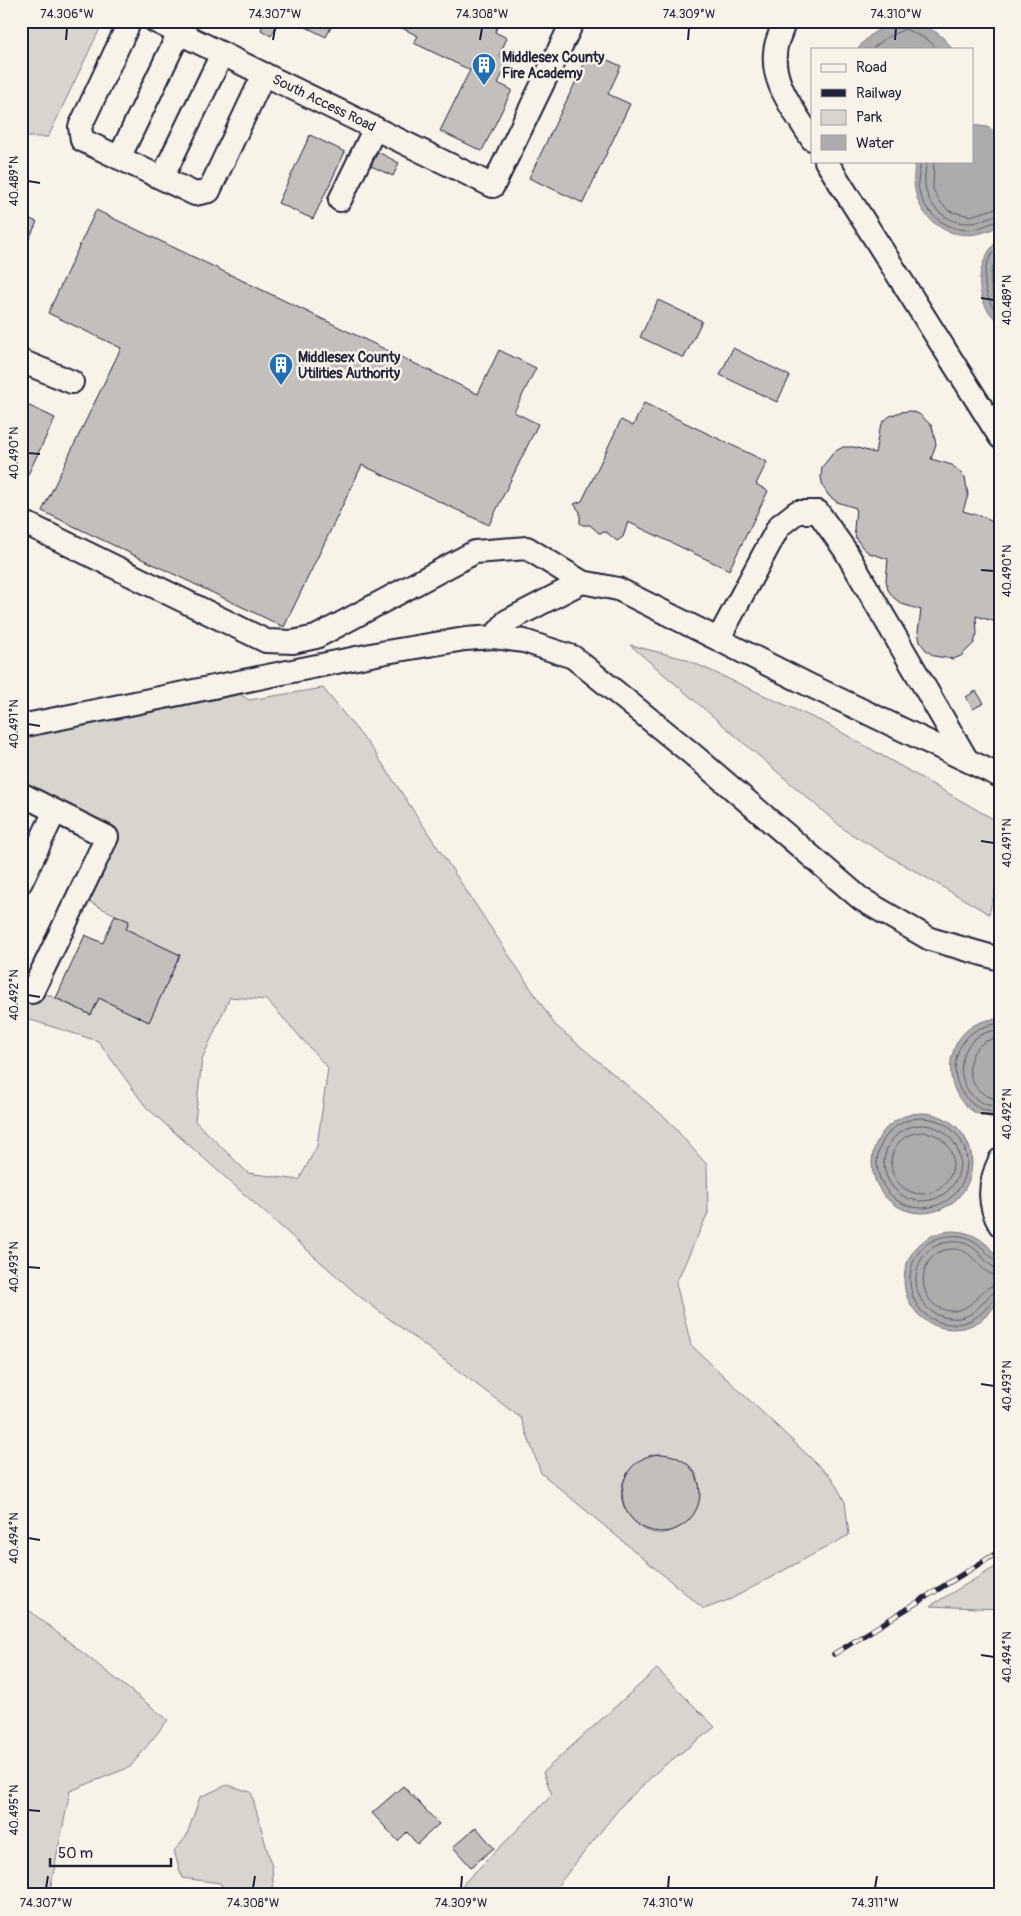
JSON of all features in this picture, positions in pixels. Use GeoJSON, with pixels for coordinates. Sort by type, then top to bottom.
{"type":"FeatureCollection","features":[{"type":"Feature","properties":{"kind":"lane"},"geometry":{"type":"LineString","coordinates":[[130,21],[80,127],[82,140],[195,194],[209,191],[264,74]]}},
{"type":"Feature","properties":{"kind":"lane","name":"South Access Road"},"geometry":{"type":"LineString","coordinates":[[155,21],[493,186],[573,21]]}},
{"type":"Feature","properties":{"kind":"lane"},"geometry":{"type":"LineString","coordinates":[[786,21],[775,48],[774,69],[783,93],[811,137]]}},
{"type":"Feature","properties":{"kind":"lane"},"geometry":{"type":"LineString","coordinates":[[118,158],[179,33]]}},
{"type":"Feature","properties":{"kind":"lane"},"geometry":{"type":"LineString","coordinates":[[162,178],[222,54]]}},
{"type":"Feature","properties":{"kind":"lane"},"geometry":{"type":"LineString","coordinates":[[340,200],[374,128]]}},
{"type":"Feature","properties":{"kind":"lane"},"geometry":{"type":"LineString","coordinates":[[827,162],[1000,437]]}},
{"type":"Feature","properties":{"kind":"lane"},"geometry":{"type":"LineString","coordinates":[[21,361],[72,382]]}},
{"type":"Feature","properties":{"kind":"lane"},"geometry":{"type":"LineString","coordinates":[[719,638],[779,526],[797,512],[818,512],[845,550],[967,760]]}},
{"type":"Feature","properties":{"kind":"lane"},"geometry":{"type":"LineString","coordinates":[[22,523],[266,641],[293,642],[316,637],[475,552],[527,548],[582,582],[618,589],[719,638],[809,685],[1000,776]]}},
{"type":"Feature","properties":{"kind":"lane"},"geometry":{"type":"LineString","coordinates":[[494,637],[507,622],[582,582]]}},
{"type":"Feature","properties":{"kind":"lane"},"geometry":{"type":"LineString","coordinates":[[21,726],[386,652],[465,639],[494,637],[524,641],[573,657],[691,753],[861,899],[930,939],[1000,959]]}},
{"type":"Feature","properties":{"kind":"lane"},"geometry":{"type":"LineString","coordinates":[[21,794],[107,837],[32,992],[21,987]]}},
{"type":"Feature","properties":{"kind":"lane"},"geometry":{"type":"LineString","coordinates":[[21,882],[55,811]]}},
{"type":"Feature","properties":{"kind":"lane"},"geometry":{"type":"LineString","coordinates":[[1000,1160],[993,1174],[990,1194],[994,1214],[1000,1224]]}},
{"type":"Feature","properties":{"kind":"green space"},"geometry":{"type":"Polygon","coordinates":[[[21,21],[130,21],[125,32],[103,22],[48,137],[21,137],[21,21]]]}},
{"type":"Feature","properties":{"kind":"green space"},"geometry":{"type":"Polygon","coordinates":[[[630,645],[685,659],[827,724],[1000,823],[1000,871],[989,914],[846,831],[630,645]]]}},
{"type":"Feature","properties":{"kind":"green space"},"geometry":{"type":"Polygon","coordinates":[[[226,685],[249,700],[323,688],[374,751],[555,1025],[667,1119],[707,1165],[708,1213],[676,1283],[691,1345],[832,1478],[845,1502],[849,1535],[731,1599],[704,1609],[541,1473],[521,1418],[359,1296],[146,1107],[98,1041],[21,1017],[21,1012],[34,988],[91,1015],[99,998],[149,1022],[180,955],[126,929],[128,921],[79,897],[107,837],[21,794],[21,726],[226,685]],[[230,997],[202,1059],[195,1121],[248,1173],[299,1180],[317,1146],[328,1068],[267,1000],[230,997]],[[656,1454],[646,1458],[630,1471],[624,1479],[622,1498],[631,1518],[649,1532],[668,1532],[683,1524],[694,1509],[699,1491],[696,1474],[682,1460],[656,1454]]]}},
{"type":"Feature","properties":{"kind":"green space"},"geometry":{"type":"Polygon","coordinates":[[[1000,1564],[1000,1609],[930,1606],[1000,1564]]]}},
{"type":"Feature","properties":{"kind":"green space"},"geometry":{"type":"Polygon","coordinates":[[[21,1604],[168,1720],[130,1767],[70,1791],[49,1895],[21,1895],[21,1604]]]}},
{"type":"Feature","properties":{"kind":"green space"},"geometry":{"type":"Polygon","coordinates":[[[657,1669],[715,1727],[661,1768],[622,1805],[550,1895],[457,1895],[466,1881],[552,1795],[543,1772],[657,1669]]]}},
{"type":"Feature","properties":{"kind":"green space"},"geometry":{"type":"Polygon","coordinates":[[[227,1785],[251,1792],[272,1867],[274,1895],[226,1895],[220,1883],[182,1878],[174,1851],[186,1837],[200,1797],[227,1785]]]}},
{"type":"Feature","properties":{"kind":"water"},"geometry":{"type":"Polygon","coordinates":[[[910,23],[924,26],[942,37],[951,48],[859,48],[872,34],[889,26],[910,23]]]}},
{"type":"Feature","properties":{"kind":"water"},"geometry":{"type":"Polygon","coordinates":[[[974,125],[987,127],[1000,134],[1000,225],[982,233],[965,235],[949,231],[935,224],[924,212],[917,197],[914,180],[916,162],[974,162],[974,125]]]}},
{"type":"Feature","properties":{"kind":"water"},"geometry":{"type":"Polygon","coordinates":[[[1000,238],[1000,323],[984,304],[980,281],[981,269],[985,258],[1000,238]]]}},
{"type":"Feature","properties":{"kind":"water"},"geometry":{"type":"Polygon","coordinates":[[[1000,1019],[1000,1118],[978,1114],[963,1103],[954,1087],[951,1068],[954,1050],[963,1034],[978,1023],[1000,1019]]]}},
{"type":"Feature","properties":{"kind":"water"},"geometry":{"type":"Polygon","coordinates":[[[922,1113],[941,1117],[957,1128],[968,1144],[972,1163],[968,1182],[957,1198],[941,1209],[922,1213],[903,1209],[887,1198],[876,1182],[872,1163],[876,1144],[887,1128],[903,1117],[922,1113]]]}},
{"type":"Feature","properties":{"kind":"water"},"geometry":{"type":"Polygon","coordinates":[[[953,1231],[972,1234],[988,1245],[999,1261],[1002,1280],[999,1299],[988,1315],[972,1326],[953,1329],[934,1326],[918,1315],[907,1299],[904,1280],[907,1261],[918,1245],[934,1234],[953,1231]]]}},
{"type":"Feature","properties":{"kind":"building"},"geometry":{"type":"Polygon","coordinates":[[[264,21],[279,21],[271,36],[261,30],[264,21]]]}},
{"type":"Feature","properties":{"kind":"building"},"geometry":{"type":"Polygon","coordinates":[[[294,21],[334,21],[326,37],[294,21]]]}},
{"type":"Feature","properties":{"kind":"building","name":"Middlesex County Fire Academy"},"geometry":{"type":"Polygon","coordinates":[[[388,21],[500,21],[495,32],[507,38],[499,56],[509,61],[498,83],[512,90],[482,151],[440,131],[470,70],[414,43],[418,36],[388,21]]]}},
{"type":"Feature","properties":{"kind":"building"},"geometry":{"type":"Polygon","coordinates":[[[590,52],[621,66],[608,94],[630,104],[583,203],[529,178],[590,52]]]}},
{"type":"Feature","properties":{"kind":"building"},"geometry":{"type":"Polygon","coordinates":[[[310,135],[345,152],[313,219],[278,203],[310,135]]]}},
{"type":"Feature","properties":{"kind":"building"},"geometry":{"type":"Polygon","coordinates":[[[378,152],[399,163],[393,176],[371,166],[378,152]]]}},
{"type":"Feature","properties":{"kind":"building","name":"Middlesex County Utilities Authority"},"geometry":{"type":"Polygon","coordinates":[[[96,210],[478,394],[499,350],[536,368],[514,412],[538,424],[489,525],[362,465],[284,627],[42,511],[121,348],[48,313],[96,210]]]}},
{"type":"Feature","properties":{"kind":"building"},"geometry":{"type":"Polygon","coordinates":[[[21,215],[37,222],[21,256],[21,215]]]}},
{"type":"Feature","properties":{"kind":"building"},"geometry":{"type":"Polygon","coordinates":[[[658,300],[702,321],[684,358],[640,337],[658,300]]]}},
{"type":"Feature","properties":{"kind":"building"},"geometry":{"type":"Polygon","coordinates":[[[733,348],[790,376],[777,402],[720,375],[733,348]]]}},
{"type":"Feature","properties":{"kind":"building"},"geometry":{"type":"Polygon","coordinates":[[[21,402],[55,418],[21,489],[21,402]]]}},
{"type":"Feature","properties":{"kind":"building"},"geometry":{"type":"Polygon","coordinates":[[[644,403],[767,462],[756,484],[768,491],[729,570],[628,522],[623,537],[617,541],[606,532],[599,533],[590,525],[580,523],[580,512],[574,504],[582,501],[621,420],[633,426],[644,403]]]}},
{"type":"Feature","properties":{"kind":"building"},"geometry":{"type":"Polygon","coordinates":[[[910,411],[919,414],[932,426],[936,444],[931,459],[952,465],[965,477],[968,495],[963,511],[984,517],[992,522],[1000,536],[1000,550],[995,566],[1000,566],[1000,623],[976,616],[977,634],[974,643],[961,656],[953,659],[934,656],[920,642],[918,632],[921,610],[902,604],[894,598],[888,590],[886,580],[888,559],[869,553],[862,547],[856,538],[854,529],[856,508],[837,502],[829,496],[823,487],[821,477],[822,467],[834,452],[843,447],[854,447],[875,453],[879,431],[883,422],[890,416],[910,411]]]}},
{"type":"Feature","properties":{"kind":"building"},"geometry":{"type":"Polygon","coordinates":[[[976,691],[984,703],[973,709],[966,697],[976,691]]]}},
{"type":"Feature","properties":{"kind":"building"},"geometry":{"type":"Polygon","coordinates":[[[115,915],[129,921],[126,929],[180,955],[149,1022],[99,998],[91,1015],[56,998],[85,935],[103,943],[115,915]]]}},
{"type":"Feature","properties":{"kind":"building"},"geometry":{"type":"Polygon","coordinates":[[[661,1454],[676,1457],[693,1471],[697,1478],[700,1493],[697,1508],[683,1525],[676,1529],[661,1532],[646,1529],[629,1515],[625,1508],[622,1493],[625,1478],[639,1461],[646,1457],[661,1454]]]}},
{"type":"Feature","properties":{"kind":"building"},"geometry":{"type":"Polygon","coordinates":[[[403,1786],[439,1824],[417,1844],[407,1832],[398,1841],[372,1813],[403,1786]]]}},
{"type":"Feature","properties":{"kind":"building"},"geometry":{"type":"Polygon","coordinates":[[[476,1827],[494,1848],[471,1867],[453,1847],[476,1827]]]}},
{"type":"Feature","properties":{"kind":"railway"},"geometry":{"type":"LineString","coordinates":[[834,1654],[1000,1551]]}},
{"type":"Feature","properties":{"kind":"place","name":"Middlesex County Fire Academy"},"geometry":{"type":"Point","coordinates":[484,86]}},
{"type":"Feature","properties":{"kind":"place","name":"Middlesex County Utilities Authority"},"geometry":{"type":"Point","coordinates":[281,386]}}]}
